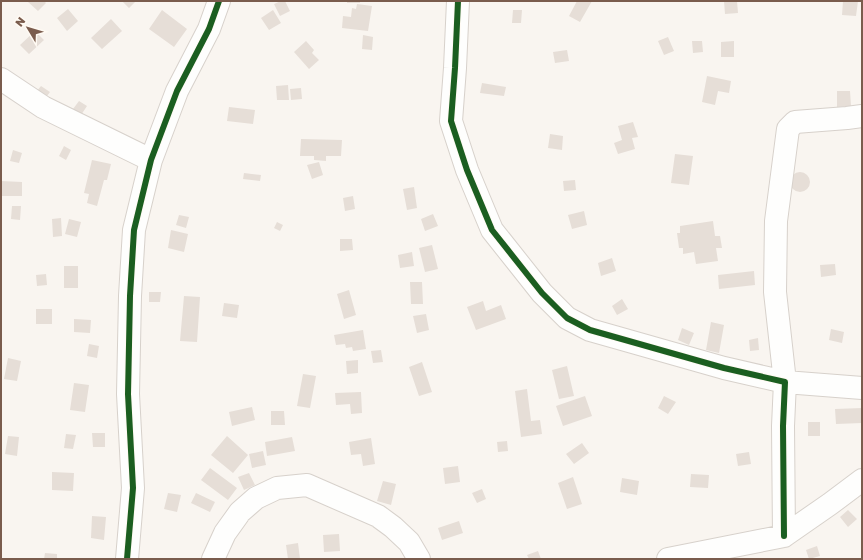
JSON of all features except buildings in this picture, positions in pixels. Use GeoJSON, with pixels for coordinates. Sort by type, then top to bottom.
{"type":"FeatureCollection","features":[{"type":"Feature","properties":{"kind":"street"},"geometry":{"type":"LineString","coordinates":[[127,559],[133,488],[128,394],[130,296],[134,230],[151,160],[177,91],[209,29],[219,1]]}},
{"type":"Feature","properties":{"kind":"street"},"geometry":{"type":"LineString","coordinates":[[458,1],[452,120],[467,170],[492,230],[542,293],[567,318],[590,330],[724,368],[785,382],[862,388]]}},
{"type":"Feature","properties":{"kind":"street"},"geometry":{"type":"LineString","coordinates":[[1,79],[43,107],[151,160]]}},
{"type":"Feature","properties":{"kind":"street"},"geometry":{"type":"LineString","coordinates":[[784,536],[783,426],[785,382],[775,292],[776,221],[788,129],[795,122],[862,116]]}},
{"type":"Feature","properties":{"kind":"street"},"geometry":{"type":"LineString","coordinates":[[668,559],[784,536],[862,480]]}},
{"type":"Feature","properties":{"kind":"street"},"geometry":{"type":"LineString","coordinates":[[213,559],[225,533],[240,512],[256,498],[277,488],[307,485],[378,516],[393,527],[409,542],[419,559]]}},
{"type":"Feature","properties":{"kind":"cycle path"},"geometry":{"type":"LineString","coordinates":[[127,559],[133,488],[128,394],[130,296],[134,230],[151,160],[177,91],[209,29],[219,1]]}},
{"type":"Feature","properties":{"kind":"cycle path"},"geometry":{"type":"LineString","coordinates":[[458,1],[451,121],[467,170],[492,230],[542,293],[567,318],[590,330],[724,368],[785,382],[783,426],[784,536]]}}]}
